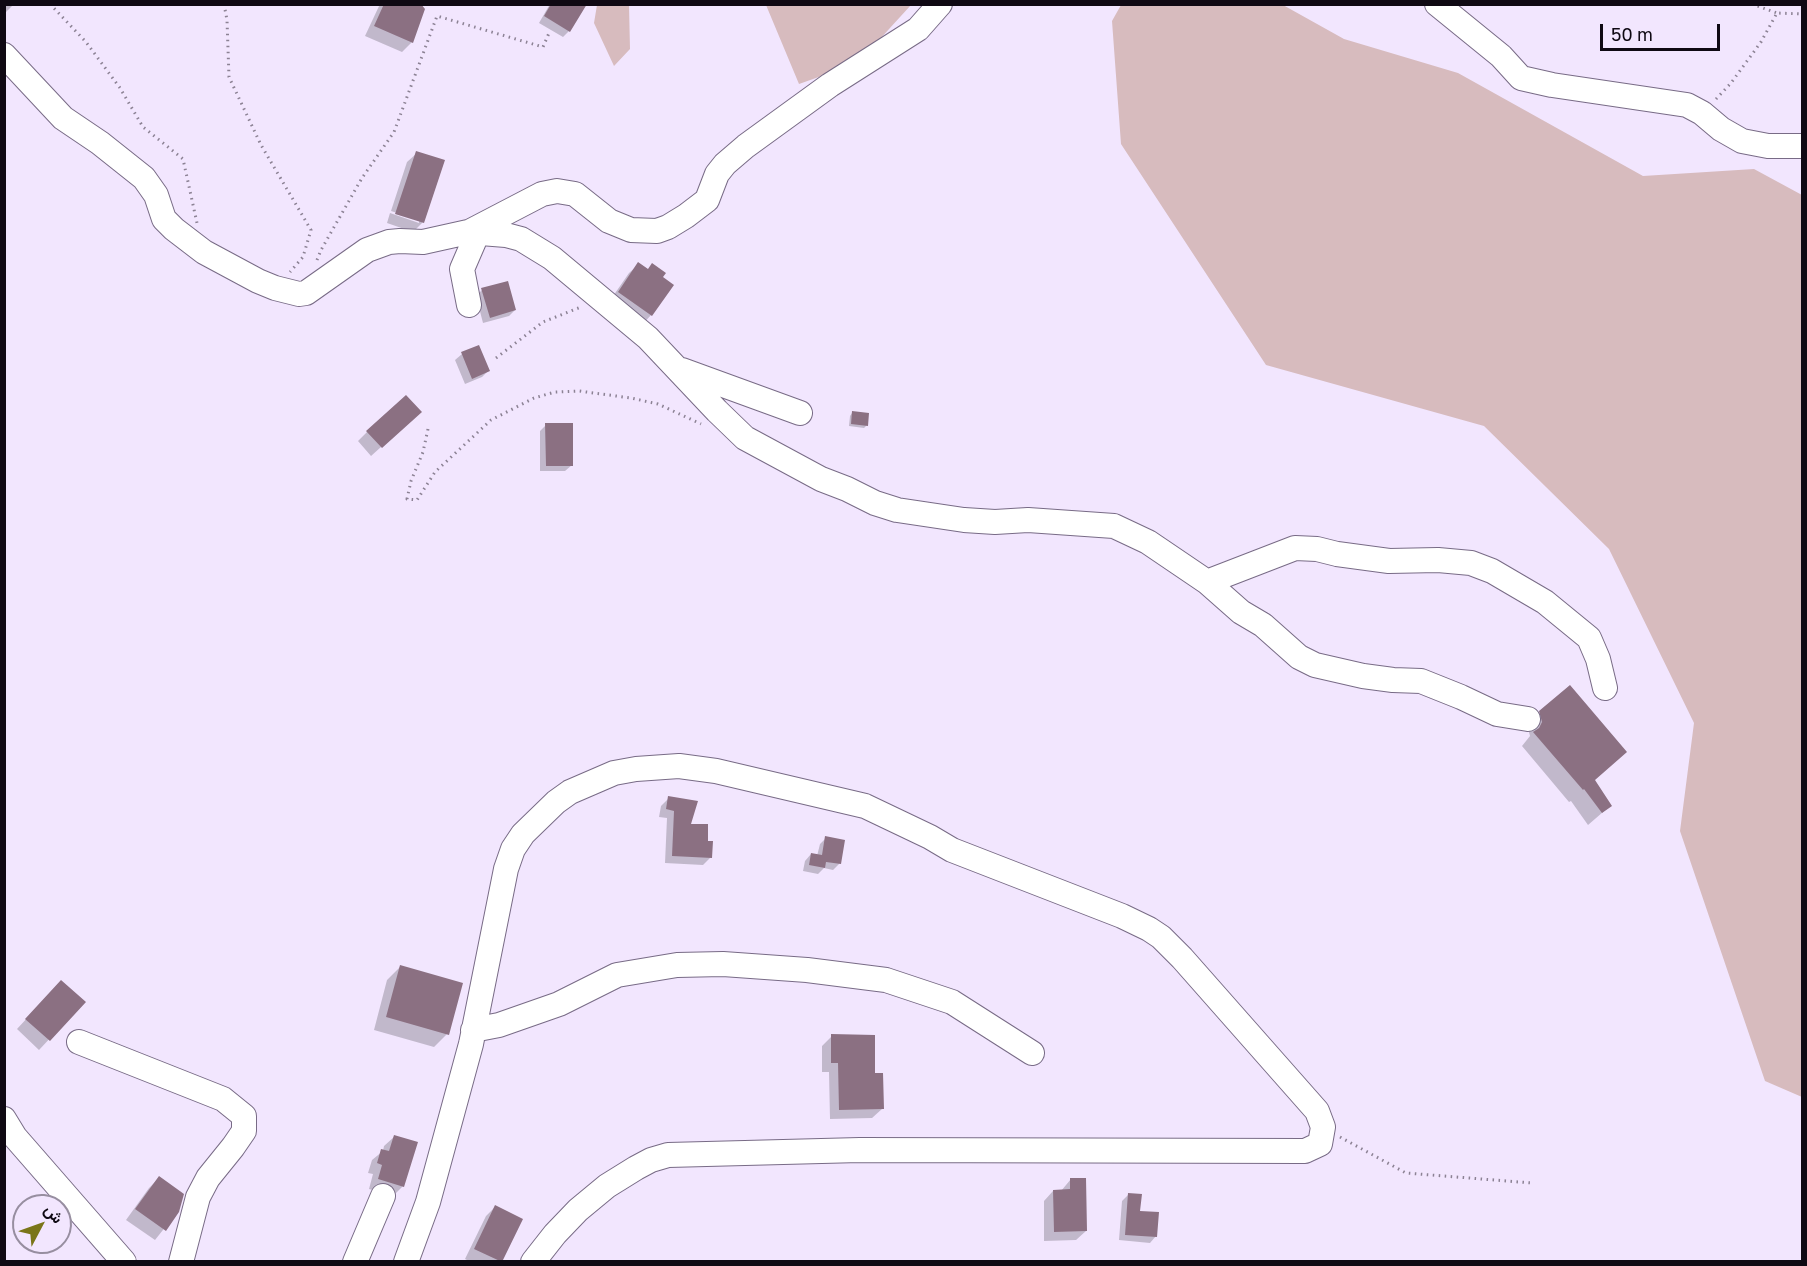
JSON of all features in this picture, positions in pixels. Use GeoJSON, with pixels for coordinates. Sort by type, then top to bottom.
{"type":"FeatureCollection","features":[{"type":"Feature","properties":{"kind":"street"},"geometry":{"type":"LineString","coordinates":[[469,305],[462,269],[473,232],[542,194],[557,191],[575,194],[609,221],[631,230],[657,231],[668,227],[707,200],[717,174],[746,146],[830,85],[918,29],[940,4]]}},
{"type":"Feature","properties":{"kind":"street"},"geometry":{"type":"LineString","coordinates":[[1437,4],[1501,56],[1521,78],[1552,85],[1687,105],[1742,141],[1768,146],[1803,146]]}},
{"type":"Feature","properties":{"kind":"street"},"geometry":{"type":"LineString","coordinates":[[4,56],[63,118],[144,178],[156,195],[164,219],[174,229],[204,252],[258,281],[275,288],[299,294],[306,293],[367,250],[389,242],[423,242],[473,232],[506,235],[531,243],[648,338],[745,438],[821,479],[875,503],[897,510],[964,520],[995,522],[1028,520],[1114,526],[1148,542],[1207,582],[1241,612],[1263,625],[1299,657],[1315,665],[1393,680],[1422,681],[1497,714],[1528,719]]}},
{"type":"Feature","properties":{"kind":"street"},"geometry":{"type":"LineString","coordinates":[[677,369],[800,413]]}},
{"type":"Feature","properties":{"kind":"street"},"geometry":{"type":"LineString","coordinates":[[1207,582],[1295,548],[1317,549],[1389,561],[1438,560],[1471,563],[1492,571],[1545,602],[1589,638],[1598,659],[1605,688]]}},
{"type":"Feature","properties":{"kind":"street"},"geometry":{"type":"LineString","coordinates":[[406,1262],[428,1202],[474,1030],[506,869],[513,849],[523,834],[556,802],[570,792],[599,778],[636,769],[679,766],[716,771],[865,806],[952,850],[1122,916],[1149,930],[1161,937],[1182,958],[1317,1111],[1323,1127],[1320,1144],[1305,1151],[860,1150],[668,1155],[636,1167],[607,1186],[563,1226],[533,1262]]}},
{"type":"Feature","properties":{"kind":"street"},"geometry":{"type":"LineString","coordinates":[[474,1030],[499,1025],[559,1004],[617,975],[677,965],[723,964],[807,970],[886,980],[952,1002],[1032,1053]]}},
{"type":"Feature","properties":{"kind":"street"},"geometry":{"type":"LineString","coordinates":[[79,1042],[223,1100],[244,1116],[243,1131],[208,1178],[198,1197],[181,1262]]}},
{"type":"Feature","properties":{"kind":"street"},"geometry":{"type":"LineString","coordinates":[[4,1119],[15,1137],[124,1262]]}},
{"type":"Feature","properties":{"kind":"street"},"geometry":{"type":"LineString","coordinates":[[355,1262],[382,1196]]}},
{"type":"Feature","properties":{"kind":"path"},"geometry":{"type":"LineString","coordinates":[[50,4],[86,42],[120,88],[143,127],[183,159],[204,252]]}},
{"type":"Feature","properties":{"kind":"path"},"geometry":{"type":"LineString","coordinates":[[224,4],[227,20],[229,77],[261,145],[311,230],[303,257],[275,288]]}},
{"type":"Feature","properties":{"kind":"path"},"geometry":{"type":"LineString","coordinates":[[1752,4],[1777,13],[1803,14]]}},
{"type":"Feature","properties":{"kind":"path"},"geometry":{"type":"LineString","coordinates":[[1702,113],[1737,75],[1761,42],[1777,13]]}},
{"type":"Feature","properties":{"kind":"path"},"geometry":{"type":"LineString","coordinates":[[317,261],[362,178],[394,132],[437,16],[543,47],[549,33]]}},
{"type":"Feature","properties":{"kind":"path"},"geometry":{"type":"LineString","coordinates":[[496,358],[543,322],[602,300]]}},
{"type":"Feature","properties":{"kind":"path"},"geometry":{"type":"LineString","coordinates":[[428,429],[423,452],[411,481],[407,499],[417,500],[435,472],[491,420],[534,398],[555,392],[579,391],[658,404],[705,426]]}},
{"type":"Feature","properties":{"kind":"path"},"geometry":{"type":"LineString","coordinates":[[1323,1127],[1406,1173],[1532,1183]]}},
{"type":"Feature","properties":{"kind":"shaded area"},"geometry":{"type":"Polygon","coordinates":[[[597,5],[629,5],[630,49],[614,66],[594,23],[597,5]]]}},
{"type":"Feature","properties":{"kind":"shaded area"},"geometry":{"type":"Polygon","coordinates":[[[766,5],[911,5],[858,63],[799,84],[766,5]]]}},
{"type":"Feature","properties":{"kind":"shaded area"},"geometry":{"type":"Polygon","coordinates":[[[1121,5],[1283,5],[1344,39],[1458,73],[1643,176],[1754,169],[1802,195],[1802,1097],[1765,1081],[1680,831],[1694,723],[1609,549],[1484,426],[1266,365],[1121,144],[1112,21],[1121,5]]]}},
{"type":"Feature","properties":{"kind":"building"},"geometry":{"type":"Polygon","coordinates":[[[384,4],[421,4],[425,9],[413,43],[374,26],[384,4]]]}},
{"type":"Feature","properties":{"kind":"building"},"geometry":{"type":"Polygon","coordinates":[[[551,4],[587,4],[570,32],[544,16],[551,4]]]}},
{"type":"Feature","properties":{"kind":"building"},"geometry":{"type":"Polygon","coordinates":[[[416,151],[445,160],[424,223],[395,214],[416,151]]]}},
{"type":"Feature","properties":{"kind":"building"},"geometry":{"type":"Polygon","coordinates":[[[638,262],[648,269],[652,263],[666,273],[663,277],[674,285],[652,316],[618,292],[638,262]]]}},
{"type":"Feature","properties":{"kind":"building"},"geometry":{"type":"Polygon","coordinates":[[[508,281],[516,310],[490,318],[481,288],[508,281]]]}},
{"type":"Feature","properties":{"kind":"building"},"geometry":{"type":"Polygon","coordinates":[[[479,345],[490,371],[472,379],[461,352],[479,345]]]}},
{"type":"Feature","properties":{"kind":"building"},"geometry":{"type":"Polygon","coordinates":[[[406,395],[422,412],[382,448],[366,431],[406,395]]]}},
{"type":"Feature","properties":{"kind":"building"},"geometry":{"type":"Polygon","coordinates":[[[852,411],[869,413],[868,426],[851,424],[852,411]]]}},
{"type":"Feature","properties":{"kind":"building"},"geometry":{"type":"Polygon","coordinates":[[[545,423],[573,423],[573,466],[546,466],[545,423]]]}},
{"type":"Feature","properties":{"kind":"building"},"geometry":{"type":"Polygon","coordinates":[[[1570,685],[1627,752],[1595,780],[1612,806],[1602,813],[1584,789],[1533,732],[1542,722],[1539,711],[1570,685]]]}},
{"type":"Feature","properties":{"kind":"building"},"geometry":{"type":"Polygon","coordinates":[[[668,796],[698,801],[691,824],[708,824],[708,841],[713,841],[712,858],[672,856],[674,811],[666,809],[668,796]]]}},
{"type":"Feature","properties":{"kind":"building"},"geometry":{"type":"Polygon","coordinates":[[[825,836],[845,840],[841,864],[826,862],[825,868],[809,865],[811,853],[822,855],[825,836]]]}},
{"type":"Feature","properties":{"kind":"building"},"geometry":{"type":"Polygon","coordinates":[[[400,965],[463,983],[449,1035],[386,1017],[400,965]]]}},
{"type":"Feature","properties":{"kind":"building"},"geometry":{"type":"Polygon","coordinates":[[[61,980],[86,1002],[50,1041],[25,1019],[61,980]]]}},
{"type":"Feature","properties":{"kind":"building"},"geometry":{"type":"Polygon","coordinates":[[[831,1034],[875,1035],[875,1073],[883,1073],[884,1109],[839,1110],[838,1063],[831,1063],[831,1034]]]}},
{"type":"Feature","properties":{"kind":"building"},"geometry":{"type":"Polygon","coordinates":[[[394,1135],[418,1142],[404,1187],[378,1179],[382,1165],[377,1163],[381,1149],[389,1151],[394,1135]]]}},
{"type":"Feature","properties":{"kind":"building"},"geometry":{"type":"Polygon","coordinates":[[[159,1176],[184,1194],[179,1212],[166,1231],[135,1209],[159,1176]]]}},
{"type":"Feature","properties":{"kind":"building"},"geometry":{"type":"Polygon","coordinates":[[[1070,1178],[1086,1178],[1087,1231],[1054,1232],[1053,1190],[1070,1189],[1070,1178]]]}},
{"type":"Feature","properties":{"kind":"building"},"geometry":{"type":"Polygon","coordinates":[[[1128,1193],[1142,1194],[1140,1211],[1159,1212],[1157,1237],[1125,1235],[1128,1193]]]}},
{"type":"Feature","properties":{"kind":"building"},"geometry":{"type":"Polygon","coordinates":[[[495,1205],[523,1219],[502,1262],[474,1249],[495,1205]]]}}]}
